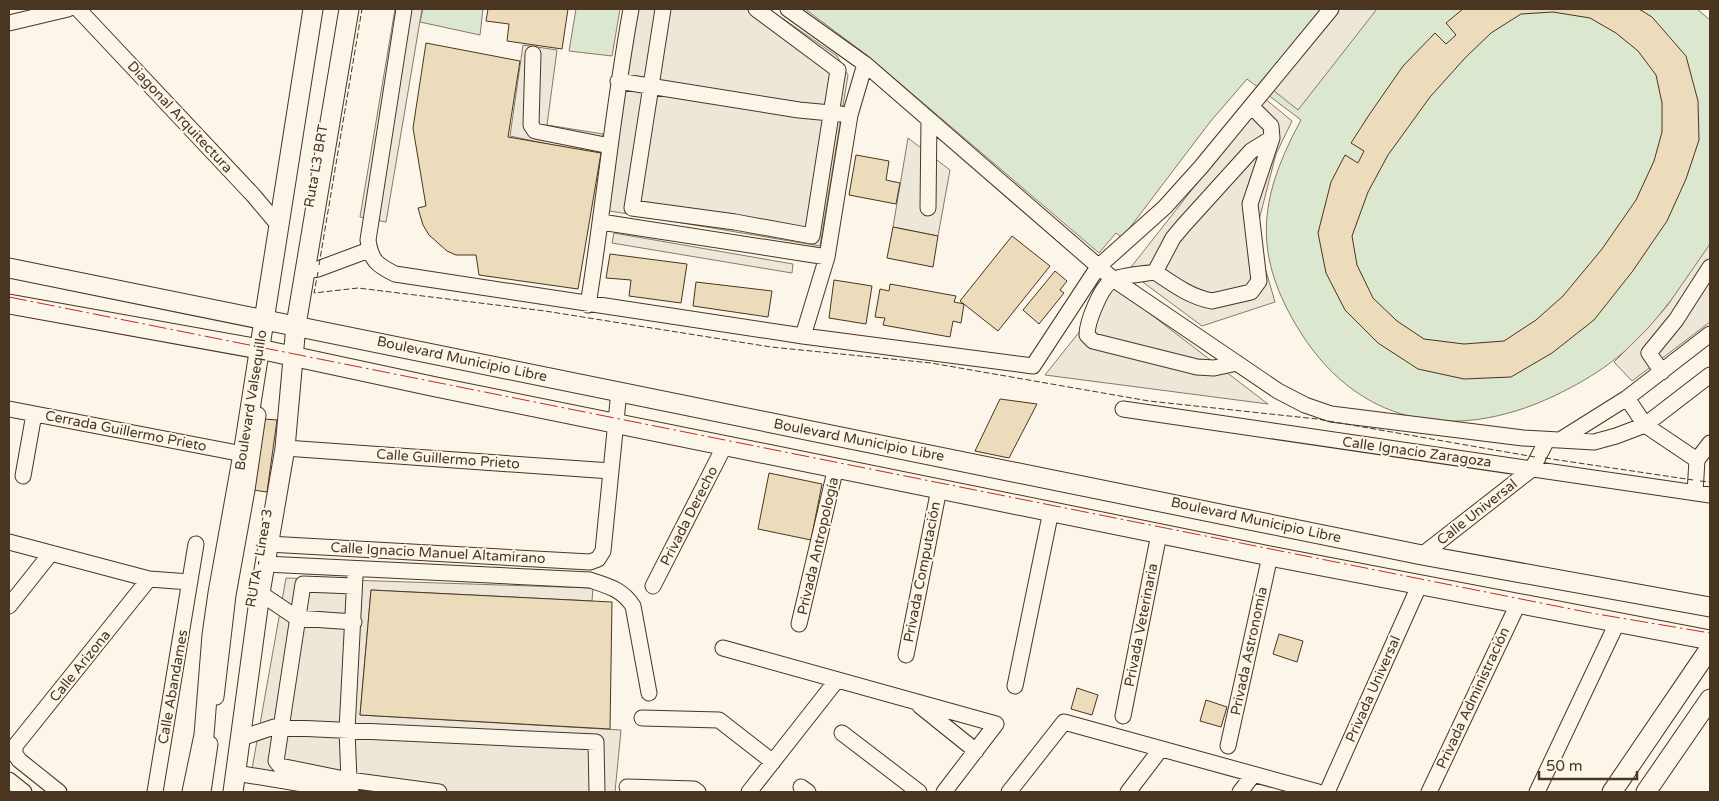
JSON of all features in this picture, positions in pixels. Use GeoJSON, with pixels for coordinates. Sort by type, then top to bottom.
{"type":"FeatureCollection","features":[{"type":"Feature","properties":{"kind":"main road","name":"Boulevard Valsequillo"},"geometry":{"type":"LineString","coordinates":[[192,792],[204,735],[212,635],[218,593],[262,350],[313,9]]}},
{"type":"Feature","properties":{"kind":"main road"},"geometry":{"type":"LineString","coordinates":[[235,787],[260,593],[285,448],[292,324],[305,271],[349,9]]}},
{"type":"Feature","properties":{"kind":"main road","name":"Boulevard Municipio Libre"},"geometry":{"type":"LineString","coordinates":[[9,268],[267,318],[619,392],[1422,555],[1710,607]]}},
{"type":"Feature","properties":{"kind":"main road"},"geometry":{"type":"LineString","coordinates":[[9,304],[262,350],[1159,534],[1419,586],[1710,640]]}},
{"type":"Feature","properties":{"kind":"main road"},"geometry":{"type":"LineString","coordinates":[[1612,792],[1710,648]]}},
{"type":"Feature","properties":{"kind":"main road"},"geometry":{"type":"LineString","coordinates":[[1646,792],[1710,699]]}},
{"type":"Feature","properties":{"kind":"street"},"geometry":{"type":"LineString","coordinates":[[9,23],[68,9]]}},
{"type":"Feature","properties":{"kind":"street","name":"Diagonal Arquitectura"},"geometry":{"type":"LineString","coordinates":[[78,9],[253,195],[280,227]]}},
{"type":"Feature","properties":{"kind":"street"},"geometry":{"type":"LineString","coordinates":[[267,318],[321,9]]}},
{"type":"Feature","properties":{"kind":"street","name":"Ruta L3 BRT"},"geometry":{"type":"LineString","coordinates":[[292,324],[342,9]]}},
{"type":"Feature","properties":{"kind":"street"},"geometry":{"type":"LineString","coordinates":[[404,9],[368,240],[369,250],[377,264],[395,274],[588,305],[1032,366],[1098,267],[1165,207],[1252,107],[1331,9]]}},
{"type":"Feature","properties":{"kind":"street"},"geometry":{"type":"LineString","coordinates":[[588,305],[601,222],[618,81],[631,9]]}},
{"type":"Feature","properties":{"kind":"street"},"geometry":{"type":"LineString","coordinates":[[663,9],[632,208],[754,225],[812,236],[838,70],[756,9]]}},
{"type":"Feature","properties":{"kind":"street"},"geometry":{"type":"LineString","coordinates":[[788,9],[865,64],[1113,279],[1287,396],[1304,405],[1332,414],[1553,440],[1594,442],[1645,425],[1710,375]]}},
{"type":"Feature","properties":{"kind":"street"},"geometry":{"type":"LineString","coordinates":[[534,54],[531,125],[535,131],[610,146]]}},
{"type":"Feature","properties":{"kind":"street"},"geometry":{"type":"LineString","coordinates":[[803,336],[827,257],[850,115],[865,64]]}},
{"type":"Feature","properties":{"kind":"street"},"geometry":{"type":"LineString","coordinates":[[618,81],[832,114],[850,115]]}},
{"type":"Feature","properties":{"kind":"street"},"geometry":{"type":"LineString","coordinates":[[1237,363],[1214,368],[1197,367],[1093,341],[1087,335],[1087,326],[1104,288],[1113,279],[1155,272],[1184,291],[1212,301],[1250,292],[1259,281],[1250,204],[1272,138],[1271,126],[1252,107]]}},
{"type":"Feature","properties":{"kind":"street"},"geometry":{"type":"LineString","coordinates":[[928,208],[929,120]]}},
{"type":"Feature","properties":{"kind":"street"},"geometry":{"type":"LineString","coordinates":[[1155,272],[1173,238],[1183,226],[1251,151],[1272,138]]}},
{"type":"Feature","properties":{"kind":"street"},"geometry":{"type":"LineString","coordinates":[[601,222],[827,257]]}},
{"type":"Feature","properties":{"kind":"street"},"geometry":{"type":"LineString","coordinates":[[305,271],[318,269],[369,250]]}},
{"type":"Feature","properties":{"kind":"street"},"geometry":{"type":"LineString","coordinates":[[1662,372],[1649,353],[1676,320],[1710,267]]}},
{"type":"Feature","properties":{"kind":"street"},"geometry":{"type":"LineString","coordinates":[[1532,469],[1553,440],[1628,398],[1710,334]]}},
{"type":"Feature","properties":{"kind":"street"},"geometry":{"type":"LineString","coordinates":[[203,792],[228,595],[252,457],[262,350]]}},
{"type":"Feature","properties":{"kind":"street","name":"RUTA - Línea 3"},"geometry":{"type":"LineString","coordinates":[[226,792],[248,619],[279,446],[290,356]]}},
{"type":"Feature","properties":{"kind":"street"},"geometry":{"type":"LineString","coordinates":[[611,471],[619,392]]}},
{"type":"Feature","properties":{"kind":"street"},"geometry":{"type":"LineString","coordinates":[[1628,398],[1645,425],[1697,460]]}},
{"type":"Feature","properties":{"kind":"street","name":"Cerrada Guillermo Prieto"},"geometry":{"type":"LineString","coordinates":[[9,409],[243,454]]}},
{"type":"Feature","properties":{"kind":"street","name":"Calle Ignacio Zaragoza"},"geometry":{"type":"LineString","coordinates":[[1124,409],[1710,495]]}},
{"type":"Feature","properties":{"kind":"street"},"geometry":{"type":"LineString","coordinates":[[23,476],[34,414]]}},
{"type":"Feature","properties":{"kind":"street"},"geometry":{"type":"LineString","coordinates":[[1695,493],[1697,460],[1710,443]]}},
{"type":"Feature","properties":{"kind":"street","name":"Privada Derecho"},"geometry":{"type":"LineString","coordinates":[[653,586],[724,445]]}},
{"type":"Feature","properties":{"kind":"street","name":"Calle Guillermo Prieto"},"geometry":{"type":"LineString","coordinates":[[285,448],[611,471]]}},
{"type":"Feature","properties":{"kind":"street","name":"Privada Antropología"},"geometry":{"type":"LineString","coordinates":[[799,624],[836,467]]}},
{"type":"Feature","properties":{"kind":"street","name":"Calle Universal"},"geometry":{"type":"LineString","coordinates":[[1422,555],[1532,469]]}},
{"type":"Feature","properties":{"kind":"street","name":"Calle Ignacio Manuel Altamirano"},"geometry":{"type":"LineString","coordinates":[[268,544],[590,562],[598,559],[603,550],[611,471]]}},
{"type":"Feature","properties":{"kind":"street","name":"Privada Computación"},"geometry":{"type":"LineString","coordinates":[[906,655],[939,489]]}},
{"type":"Feature","properties":{"kind":"street"},"geometry":{"type":"LineString","coordinates":[[1015,686],[1051,511]]}},
{"type":"Feature","properties":{"kind":"street","name":"Privada Veterinaria"},"geometry":{"type":"LineString","coordinates":[[1123,716],[1159,534]]}},
{"type":"Feature","properties":{"kind":"street"},"geometry":{"type":"LineString","coordinates":[[9,542],[149,579],[190,582]]}},
{"type":"Feature","properties":{"kind":"street","name":"Calle Abandames"},"geometry":{"type":"LineString","coordinates":[[155,792],[196,544]]}},
{"type":"Feature","properties":{"kind":"street"},"geometry":{"type":"LineString","coordinates":[[350,786],[347,730],[354,622],[354,586],[360,549]]}},
{"type":"Feature","properties":{"kind":"street"},"geometry":{"type":"LineString","coordinates":[[9,606],[51,553]]}},
{"type":"Feature","properties":{"kind":"street","name":"Privada Astronomía"},"geometry":{"type":"LineString","coordinates":[[1228,746],[1270,556]]}},
{"type":"Feature","properties":{"kind":"street"},"geometry":{"type":"LineString","coordinates":[[265,564],[590,580],[612,586],[626,595],[633,606],[649,693]]}},
{"type":"Feature","properties":{"kind":"street","name":"Calle Arizona"},"geometry":{"type":"LineString","coordinates":[[59,792],[19,760],[15,754],[15,746],[149,579]]}},
{"type":"Feature","properties":{"kind":"street"},"geometry":{"type":"LineString","coordinates":[[350,786],[280,766],[276,761],[303,584],[354,586]]}},
{"type":"Feature","properties":{"kind":"street","name":"Privada Universal"},"geometry":{"type":"LineString","coordinates":[[1327,792],[1419,586]]}},
{"type":"Feature","properties":{"kind":"street"},"geometry":{"type":"LineString","coordinates":[[260,593],[297,618],[354,622]]}},
{"type":"Feature","properties":{"kind":"street","name":"Privada Administración"},"geometry":{"type":"LineString","coordinates":[[1429,792],[1518,604]]}},
{"type":"Feature","properties":{"kind":"street"},"geometry":{"type":"LineString","coordinates":[[1537,792],[1617,623]]}},
{"type":"Feature","properties":{"kind":"street"},"geometry":{"type":"LineString","coordinates":[[723,648],[996,724],[944,792]]}},
{"type":"Feature","properties":{"kind":"street"},"geometry":{"type":"LineString","coordinates":[[749,792],[837,680]]}},
{"type":"Feature","properties":{"kind":"street"},"geometry":{"type":"LineString","coordinates":[[915,702],[976,751]]}},
{"type":"Feature","properties":{"kind":"street"},"geometry":{"type":"LineString","coordinates":[[642,718],[719,720],[773,762]]}},
{"type":"Feature","properties":{"kind":"street"},"geometry":{"type":"LineString","coordinates":[[1009,792],[1064,722],[1318,792]]}},
{"type":"Feature","properties":{"kind":"street"},"geometry":{"type":"LineString","coordinates":[[241,738],[274,727],[280,727],[596,742],[597,792]]}},
{"type":"Feature","properties":{"kind":"street"},"geometry":{"type":"LineString","coordinates":[[842,733],[919,792]]}},
{"type":"Feature","properties":{"kind":"street"},"geometry":{"type":"LineString","coordinates":[[1128,792],[1160,750]]}},
{"type":"Feature","properties":{"kind":"street"},"geometry":{"type":"LineString","coordinates":[[1240,792],[1253,775]]}},
{"type":"Feature","properties":{"kind":"street"},"geometry":{"type":"LineString","coordinates":[[9,780],[24,792]]}},
{"type":"Feature","properties":{"kind":"street"},"geometry":{"type":"LineString","coordinates":[[235,787],[303,788],[350,786],[439,792]]}},
{"type":"Feature","properties":{"kind":"street"},"geometry":{"type":"LineString","coordinates":[[627,787],[694,789],[698,792]]}},
{"type":"Feature","properties":{"kind":"green space"},"geometry":{"type":"Polygon","coordinates":[[[423,9],[483,9],[480,35],[420,22],[423,9]]]}},
{"type":"Feature","properties":{"kind":"green space"},"geometry":{"type":"Polygon","coordinates":[[[576,9],[620,9],[612,56],[569,51],[576,9]]]}},
{"type":"Feature","properties":{"kind":"green space"},"geometry":{"type":"Polygon","coordinates":[[[805,9],[1697,9],[1710,20],[1710,185],[1712,223],[1710,243],[1695,269],[1646,331],[1610,363],[1584,380],[1554,396],[1516,411],[1479,419],[1443,421],[1409,416],[1377,404],[1347,385],[1320,359],[1296,325],[1282,297],[1272,271],[1267,246],[1267,222],[1270,197],[1277,173],[1287,147],[1301,120],[1247,79],[1210,122],[1122,238],[1116,233],[1099,253],[868,56],[805,9]]]}},
{"type":"Feature","properties":{"kind":"shaded area"},"geometry":{"type":"Polygon","coordinates":[[[395,9],[422,9],[386,222],[360,217],[395,9]]]}},
{"type":"Feature","properties":{"kind":"shaded area"},"geometry":{"type":"Polygon","coordinates":[[[637,9],[769,9],[837,56],[848,75],[820,246],[604,210],[637,9]]]}},
{"type":"Feature","properties":{"kind":"shaded area"},"geometry":{"type":"Polygon","coordinates":[[[1335,9],[1377,9],[1298,110],[1273,90],[1335,9]]]}},
{"type":"Feature","properties":{"kind":"shaded area"},"geometry":{"type":"Polygon","coordinates":[[[523,45],[557,50],[547,125],[603,134],[600,155],[510,136],[523,45]]]}},
{"type":"Feature","properties":{"kind":"shaded area"},"geometry":{"type":"Polygon","coordinates":[[[1264,98],[1292,121],[1276,154],[1259,220],[1262,257],[1275,302],[1202,326],[1128,271],[1264,98]]]}},
{"type":"Feature","properties":{"kind":"shaded area"},"geometry":{"type":"Polygon","coordinates":[[[908,138],[950,170],[938,236],[893,227],[908,138]]]}},
{"type":"Feature","properties":{"kind":"shaded area"},"geometry":{"type":"Polygon","coordinates":[[[614,233],[793,264],[792,273],[612,243],[614,233]]]}},
{"type":"Feature","properties":{"kind":"shaded area"},"geometry":{"type":"Polygon","coordinates":[[[1710,244],[1710,322],[1632,381],[1614,362],[1667,306],[1710,244]]]}},
{"type":"Feature","properties":{"kind":"shaded area"},"geometry":{"type":"Polygon","coordinates":[[[1115,287],[1268,404],[1045,375],[1115,287]]]}},
{"type":"Feature","properties":{"kind":"shaded area"},"geometry":{"type":"Polygon","coordinates":[[[286,578],[593,588],[592,601],[371,590],[360,715],[621,730],[615,792],[387,792],[252,769],[286,578]]]}},
{"type":"Feature","properties":{"kind":"building"},"geometry":{"type":"Polygon","coordinates":[[[488,9],[568,9],[562,49],[507,41],[509,24],[486,21],[488,9]]]}},
{"type":"Feature","properties":{"kind":"building"},"geometry":{"type":"Polygon","coordinates":[[[1463,9],[1639,9],[1652,17],[1686,56],[1698,101],[1699,140],[1686,179],[1667,221],[1632,272],[1594,320],[1552,353],[1511,377],[1464,379],[1418,369],[1378,343],[1345,310],[1326,273],[1318,233],[1331,182],[1345,155],[1358,163],[1364,151],[1351,143],[1403,66],[1435,33],[1446,44],[1456,35],[1446,23],[1463,9]],[[1553,12],[1521,14],[1491,33],[1465,58],[1430,97],[1388,155],[1368,192],[1352,236],[1357,265],[1373,298],[1397,321],[1424,339],[1464,344],[1504,341],[1536,320],[1563,296],[1602,249],[1636,200],[1654,161],[1662,132],[1662,103],[1656,75],[1638,51],[1616,33],[1590,18],[1553,12]]]}},
{"type":"Feature","properties":{"kind":"building"},"geometry":{"type":"Polygon","coordinates":[[[426,43],[520,61],[508,137],[601,153],[578,289],[479,275],[476,255],[456,255],[447,251],[429,235],[423,225],[418,208],[426,206],[413,128],[426,43]]]}},
{"type":"Feature","properties":{"kind":"building"},"geometry":{"type":"Polygon","coordinates":[[[856,155],[889,161],[886,180],[900,183],[896,204],[849,195],[856,155]]]}},
{"type":"Feature","properties":{"kind":"building"},"geometry":{"type":"Polygon","coordinates":[[[893,227],[938,236],[933,267],[887,258],[893,227]]]}},
{"type":"Feature","properties":{"kind":"building"},"geometry":{"type":"Polygon","coordinates":[[[1012,236],[1050,266],[998,331],[960,301],[1012,236]]]}},
{"type":"Feature","properties":{"kind":"building"},"geometry":{"type":"Polygon","coordinates":[[[610,254],[687,264],[681,303],[629,296],[631,280],[606,278],[610,254]]]}},
{"type":"Feature","properties":{"kind":"building"},"geometry":{"type":"Polygon","coordinates":[[[1055,271],[1067,281],[1060,290],[1064,293],[1039,324],[1023,310],[1055,271]]]}},
{"type":"Feature","properties":{"kind":"building"},"geometry":{"type":"Polygon","coordinates":[[[834,280],[872,286],[866,324],[829,318],[834,280]]]}},
{"type":"Feature","properties":{"kind":"building"},"geometry":{"type":"Polygon","coordinates":[[[696,282],[772,291],[768,317],[693,306],[696,282]]]}},
{"type":"Feature","properties":{"kind":"building"},"geometry":{"type":"Polygon","coordinates":[[[890,284],[956,296],[954,302],[964,304],[961,323],[953,321],[950,337],[883,325],[885,318],[875,317],[880,289],[889,291],[890,284]]]}},
{"type":"Feature","properties":{"kind":"building"},"geometry":{"type":"Polygon","coordinates":[[[1000,399],[1037,404],[1009,458],[975,451],[1000,399]]]}},
{"type":"Feature","properties":{"kind":"building"},"geometry":{"type":"Polygon","coordinates":[[[264,419],[277,420],[267,492],[253,490],[264,419]]]}},
{"type":"Feature","properties":{"kind":"building"},"geometry":{"type":"Polygon","coordinates":[[[769,473],[822,484],[811,540],[758,529],[769,473]]]}},
{"type":"Feature","properties":{"kind":"building"},"geometry":{"type":"Polygon","coordinates":[[[371,590],[612,602],[610,729],[360,715],[371,590]]]}},
{"type":"Feature","properties":{"kind":"building"},"geometry":{"type":"Polygon","coordinates":[[[1279,634],[1303,641],[1297,662],[1273,654],[1279,634]]]}},
{"type":"Feature","properties":{"kind":"building"},"geometry":{"type":"Polygon","coordinates":[[[1077,688],[1098,695],[1092,715],[1071,709],[1077,688]]]}},
{"type":"Feature","properties":{"kind":"building"},"geometry":{"type":"Polygon","coordinates":[[[1206,700],[1227,707],[1221,727],[1200,721],[1206,700]]]}},
{"type":"Feature","properties":{"kind":"fence"},"geometry":{"type":"LineString","coordinates":[[319,265],[362,9]]}},
{"type":"Feature","properties":{"kind":"fence"},"geometry":{"type":"LineString","coordinates":[[318,272],[314,293],[358,288],[545,311],[771,347],[931,363],[1149,401],[1317,419],[1535,457]]}},
{"type":"Feature","properties":{"kind":"fence"},"geometry":{"type":"LineString","coordinates":[[1545,458],[1693,480]]}},
{"type":"Feature","properties":{"kind":"fence"},"geometry":{"type":"LineString","coordinates":[[1700,481],[1710,482]]}},
{"type":"Feature","properties":{"kind":"power"},"geometry":{"type":"LineString","coordinates":[[9,297],[1591,613],[1710,633]]}}]}
